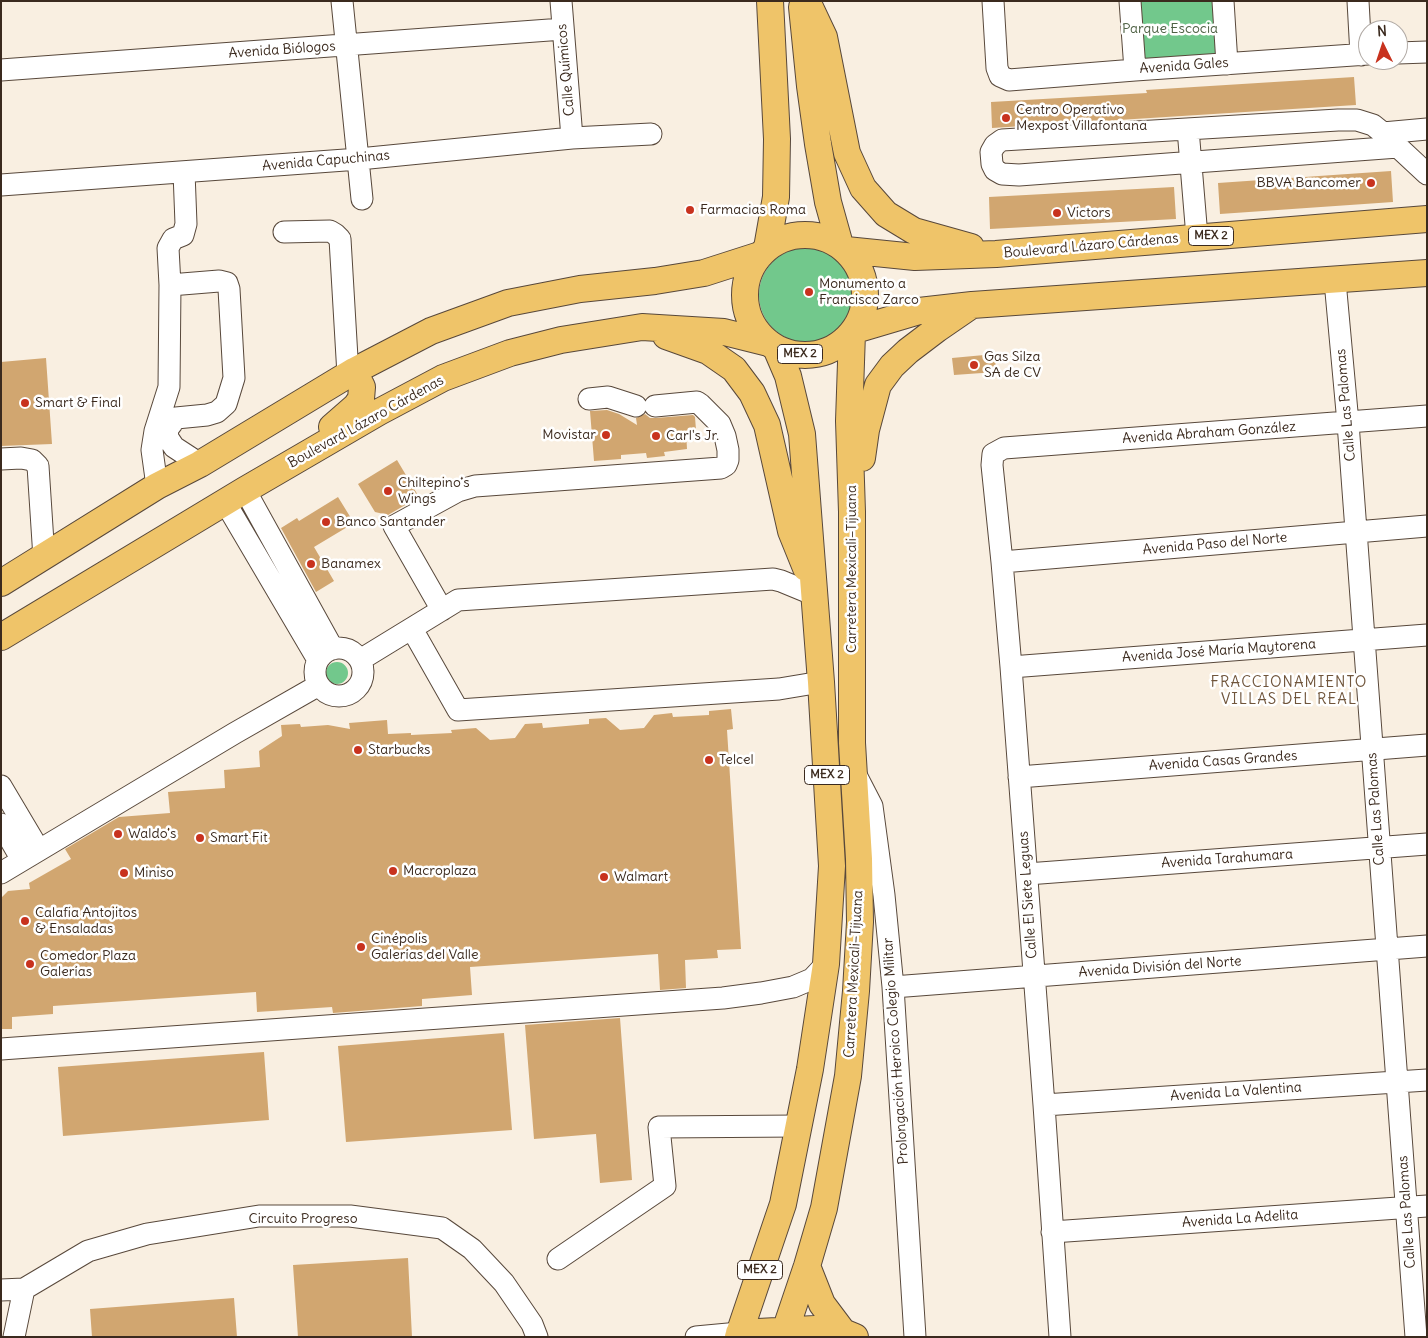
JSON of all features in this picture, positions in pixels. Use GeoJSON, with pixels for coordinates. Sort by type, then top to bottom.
{"type":"FeatureCollection","features":[{"type":"Feature","properties":{"kind":"main road"},"geometry":{"type":"LineString","coordinates":[[1,583],[157,486],[200,464],[351,373],[431,331],[508,303],[580,289],[655,281],[704,273],[763,252],[776,197],[777,139],[770,1]]}},
{"type":"Feature","properties":{"kind":"main road"},"geometry":{"type":"LineString","coordinates":[[801,1],[810,86],[828,202],[842,247],[856,262],[864,277],[866,294],[864,310],[854,331]]}},
{"type":"Feature","properties":{"kind":"main road"},"geometry":{"type":"LineString","coordinates":[[807,1],[824,37],[847,153],[863,188],[886,214],[914,231],[996,254]]}},
{"type":"Feature","properties":{"kind":"main road","name":"Boulevard Lázaro Cárdenas"},"geometry":{"type":"LineString","coordinates":[[842,247],[915,257],[996,254],[1427,219]]}},
{"type":"Feature","properties":{"kind":"main road","name":"MEX 2"},"geometry":{"type":"LineString","coordinates":[[842,247],[826,238],[803,235],[780,240],[763,252],[749,274],[745,295],[747,309],[752,322],[772,346],[792,354],[809,355],[825,352],[840,344],[854,331]]}},
{"type":"Feature","properties":{"kind":"main road","name":"MEX 2"},"geometry":{"type":"LineString","coordinates":[[852,512],[866,430],[878,385],[892,366],[908,351],[937,328],[972,305],[1335,281],[1427,273]]}},
{"type":"Feature","properties":{"kind":"main road"},"geometry":{"type":"LineString","coordinates":[[854,331],[920,311],[972,305]]}},
{"type":"Feature","properties":{"kind":"main road"},"geometry":{"type":"LineString","coordinates":[[642,327],[708,351],[734,369],[752,393],[768,425],[791,532],[814,591]]}},
{"type":"Feature","properties":{"kind":"main road","name":"Boulevard Lázaro Cárdenas"},"geometry":{"type":"LineString","coordinates":[[1,637],[235,496],[379,412],[443,378],[510,353],[561,340],[642,327],[724,332],[772,346]]}},
{"type":"Feature","properties":{"kind":"main road","name":"Carretera Mexicali–Tijuana"},"geometry":{"type":"LineString","coordinates":[[784,1333],[807,1266],[826,1198],[848,1076],[856,991],[860,922],[859,859],[852,743],[852,512],[849,421],[854,331]]}},
{"type":"Feature","properties":{"kind":"main road","name":"Carretera Mexicali–Tijuana"},"geometry":{"type":"LineString","coordinates":[[739,1335],[783,1204],[799,1126],[826,964],[832,866],[810,685],[814,591],[802,434],[788,376],[772,346]]}},
{"type":"Feature","properties":{"kind":"main road"},"geometry":{"type":"LineString","coordinates":[[312,452],[317,442],[326,432],[356,406],[361,399],[362,387],[351,373]]}},
{"type":"Feature","properties":{"kind":"main road"},"geometry":{"type":"LineString","coordinates":[[1,598],[30,580],[38,571],[44,558]]}},
{"type":"Feature","properties":{"kind":"main road"},"geometry":{"type":"LineString","coordinates":[[810,685],[830,682],[838,687],[852,743]]}},
{"type":"Feature","properties":{"kind":"main road"},"geometry":{"type":"LineString","coordinates":[[807,1266],[822,1304],[849,1334]]}},
{"type":"Feature","properties":{"kind":"main road"},"geometry":{"type":"LineString","coordinates":[[739,1335],[784,1333],[815,1328],[849,1334]]}},
{"type":"Feature","properties":{"kind":"street"},"geometry":{"type":"LineString","coordinates":[[342,1],[362,199]]}},
{"type":"Feature","properties":{"kind":"street","name":"Calle Químicos"},"geometry":{"type":"LineString","coordinates":[[561,1],[572,138]]}},
{"type":"Feature","properties":{"kind":"street","name":"Avenida Gales"},"geometry":{"type":"LineString","coordinates":[[993,1],[997,68],[1000,76],[1009,80],[1358,54]]}},
{"type":"Feature","properties":{"kind":"street"},"geometry":{"type":"LineString","coordinates":[[1130,1],[1135,70]]}},
{"type":"Feature","properties":{"kind":"street"},"geometry":{"type":"LineString","coordinates":[[1223,1],[1227,64]]}},
{"type":"Feature","properties":{"kind":"street"},"geometry":{"type":"LineString","coordinates":[[1358,1],[1360,20]]}},
{"type":"Feature","properties":{"kind":"street","name":"Avenida Biólogos"},"geometry":{"type":"LineString","coordinates":[[1,70],[563,29]]}},
{"type":"Feature","properties":{"kind":"street"},"geometry":{"type":"LineString","coordinates":[[1408,53],[1427,52]]}},
{"type":"Feature","properties":{"kind":"street"},"geometry":{"type":"LineString","coordinates":[[1427,129],[1391,140],[1191,162],[1019,175],[1002,174],[995,170],[992,164],[991,152],[995,145],[1002,140],[1357,120],[1373,125],[1391,140],[1427,174]]}},
{"type":"Feature","properties":{"kind":"street"},"geometry":{"type":"LineString","coordinates":[[1188,130],[1198,237]]}},
{"type":"Feature","properties":{"kind":"street","name":"Avenida Capuchinas"},"geometry":{"type":"LineString","coordinates":[[1,185],[359,159],[572,138],[651,134]]}},
{"type":"Feature","properties":{"kind":"street"},"geometry":{"type":"LineString","coordinates":[[157,486],[152,450],[155,430],[169,387],[170,285],[168,248],[173,239],[182,235],[186,224],[184,172]]}},
{"type":"Feature","properties":{"kind":"street"},"geometry":{"type":"LineString","coordinates":[[284,232],[330,231],[340,239],[351,373]]}},
{"type":"Feature","properties":{"kind":"street"},"geometry":{"type":"LineString","coordinates":[[170,285],[219,281],[228,283],[234,378],[226,404],[217,412],[207,416],[176,418],[167,430],[168,438],[174,447],[200,464]]}},
{"type":"Feature","properties":{"kind":"street","name":"Calle Las Palomas"},"geometry":{"type":"LineString","coordinates":[[1335,281],[1348,423],[1396,1082],[1417,1207],[1416,1337]]}},
{"type":"Feature","properties":{"kind":"street"},"geometry":{"type":"LineString","coordinates":[[442,610],[394,526],[438,500],[475,486],[721,468],[726,465],[728,450],[720,424],[698,402],[646,406],[608,397],[589,398]]}},
{"type":"Feature","properties":{"kind":"street","name":"Avenida Abraham González"},"geometry":{"type":"LineString","coordinates":[[993,454],[1004,448],[1427,416]]}},
{"type":"Feature","properties":{"kind":"street","name":"Calle El Siete Leguas"},"geometry":{"type":"LineString","coordinates":[[993,454],[992,464],[1011,667],[1035,976],[1060,1337]]}},
{"type":"Feature","properties":{"kind":"street"},"geometry":{"type":"LineString","coordinates":[[1,459],[21,458],[32,460],[38,466],[44,558]]}},
{"type":"Feature","properties":{"kind":"street"},"geometry":{"type":"LineString","coordinates":[[235,496],[325,655]]}},
{"type":"Feature","properties":{"kind":"street","name":"Avenida Paso del Norte"},"geometry":{"type":"LineString","coordinates":[[1002,562],[1427,526]]}},
{"type":"Feature","properties":{"kind":"street"},"geometry":{"type":"LineString","coordinates":[[360,660],[458,600],[762,580],[781,581],[814,591]]}},
{"type":"Feature","properties":{"kind":"street"},"geometry":{"type":"LineString","coordinates":[[412,629],[458,710],[810,685]]}},
{"type":"Feature","properties":{"kind":"street","name":"Avenida José María Maytorena"},"geometry":{"type":"LineString","coordinates":[[1011,667],[1427,634]]}},
{"type":"Feature","properties":{"kind":"street"},"geometry":{"type":"LineString","coordinates":[[348,650],[360,660],[362,676],[359,684],[348,694],[332,695],[324,691],[319,685],[315,673],[325,655],[348,650]]}},
{"type":"Feature","properties":{"kind":"street"},"geometry":{"type":"LineString","coordinates":[[1,873],[228,737],[319,685]]}},
{"type":"Feature","properties":{"kind":"street","name":"Avenida Casas Grandes"},"geometry":{"type":"LineString","coordinates":[[1019,777],[1427,745]]}},
{"type":"Feature","properties":{"kind":"street","name":"Prolongación Heroico Colegio Militar"},"geometry":{"type":"LineString","coordinates":[[853,770],[872,806],[884,895],[893,987],[915,1337]]}},
{"type":"Feature","properties":{"kind":"street"},"geometry":{"type":"LineString","coordinates":[[1,786],[30,855]]}},
{"type":"Feature","properties":{"kind":"street"},"geometry":{"type":"LineString","coordinates":[[1,824],[30,855]]}},
{"type":"Feature","properties":{"kind":"street","name":"Avenida Tarahumara"},"geometry":{"type":"LineString","coordinates":[[1027,874],[1427,844]]}},
{"type":"Feature","properties":{"kind":"street","name":"Avenida División del Norte"},"geometry":{"type":"LineString","coordinates":[[893,987],[1427,946]]}},
{"type":"Feature","properties":{"kind":"street"},"geometry":{"type":"LineString","coordinates":[[1,1049],[722,998],[793,987],[812,979],[826,964]]}},
{"type":"Feature","properties":{"kind":"street","name":"Avenida La Valentina"},"geometry":{"type":"LineString","coordinates":[[1044,1105],[1427,1080]]}},
{"type":"Feature","properties":{"kind":"street"},"geometry":{"type":"LineString","coordinates":[[558,1259],[665,1186],[659,1127],[799,1126]]}},
{"type":"Feature","properties":{"kind":"street","name":"Avenida La Adelita"},"geometry":{"type":"LineString","coordinates":[[1052,1232],[1417,1207]]}},
{"type":"Feature","properties":{"kind":"street","name":"Circuito Progreso"},"geometry":{"type":"LineString","coordinates":[[1,1290],[24,1289],[88,1250],[147,1234],[259,1216],[350,1216],[442,1228],[472,1249],[504,1284],[532,1324],[537,1337]]}},
{"type":"Feature","properties":{"kind":"street"},"geometry":{"type":"LineString","coordinates":[[14,1337],[24,1289]]}},
{"type":"Feature","properties":{"kind":"street"},"geometry":{"type":"LineString","coordinates":[[696,1337],[739,1335]]}},
{"type":"Feature","properties":{"kind":"green space","name":"Parque Escocia"},"geometry":{"type":"Polygon","coordinates":[[[1139,1],[1216,1],[1220,54],[1143,60],[1139,1]]]}},
{"type":"Feature","properties":{"kind":"green space"},"geometry":{"type":"Polygon","coordinates":[[[806,248],[824,251],[839,262],[850,277],[853,295],[850,313],[839,328],[824,339],[806,342],[788,339],[773,328],[762,313],[759,295],[762,277],[773,262],[788,251],[806,248]]]}},
{"type":"Feature","properties":{"kind":"green space"},"geometry":{"type":"Polygon","coordinates":[[[333,662],[341,662],[348,669],[348,677],[341,684],[333,684],[326,677],[326,669],[333,662]]]}},
{"type":"Feature","properties":{"kind":"building"},"geometry":{"type":"Polygon","coordinates":[[[1354,77],[1356,105],[992,128],[991,102],[1147,93],[1146,90],[1354,77]]]}},
{"type":"Feature","properties":{"kind":"building"},"geometry":{"type":"Polygon","coordinates":[[[1391,171],[1393,202],[1220,214],[1218,183],[1391,171]]]}},
{"type":"Feature","properties":{"kind":"building"},"geometry":{"type":"Polygon","coordinates":[[[1174,187],[1176,219],[990,229],[989,197],[1174,187]]]}},
{"type":"Feature","properties":{"kind":"building","name":"Gas Silza SA de CV"},"geometry":{"type":"Polygon","coordinates":[[[995,354],[996,372],[954,375],[952,358],[995,354]]]}},
{"type":"Feature","properties":{"kind":"building","name":"Smart & Final"},"geometry":{"type":"Polygon","coordinates":[[[46,358],[52,444],[1,446],[1,362],[46,358]]]}},
{"type":"Feature","properties":{"kind":"building"},"geometry":{"type":"Polygon","coordinates":[[[607,410],[619,414],[637,425],[636,418],[645,414],[650,418],[693,415],[695,417],[696,430],[686,431],[687,449],[664,452],[665,456],[647,458],[646,453],[621,455],[621,459],[594,461],[590,411],[607,410]]]}},
{"type":"Feature","properties":{"kind":"building","name":"Chiltepino's Wings"},"geometry":{"type":"Polygon","coordinates":[[[397,460],[419,497],[388,515],[375,512],[358,484],[397,460]]]}},
{"type":"Feature","properties":{"kind":"building"},"geometry":{"type":"Polygon","coordinates":[[[338,497],[354,523],[314,547],[334,581],[316,592],[281,528],[297,518],[299,521],[338,497]]]}},
{"type":"Feature","properties":{"kind":"building","name":"Macroplaza"},"geometry":{"type":"Polygon","coordinates":[[[731,709],[733,729],[727,730],[741,949],[717,950],[718,958],[685,960],[686,988],[660,990],[658,954],[470,967],[472,995],[422,999],[422,1006],[333,1013],[332,1007],[257,1012],[256,992],[53,1006],[53,1014],[12,1017],[12,1029],[1,1029],[1,898],[8,891],[30,889],[29,883],[71,859],[65,849],[119,817],[170,813],[168,792],[225,788],[224,770],[260,767],[259,751],[282,736],[281,725],[300,724],[301,727],[328,725],[350,729],[349,723],[387,720],[388,734],[452,733],[451,730],[476,728],[490,740],[515,738],[525,724],[542,723],[543,728],[589,724],[589,719],[606,718],[620,730],[644,728],[654,715],[672,713],[673,717],[709,715],[709,711],[731,709]]]}},
{"type":"Feature","properties":{"kind":"building"},"geometry":{"type":"Polygon","coordinates":[[[620,1018],[632,1180],[600,1183],[596,1134],[534,1139],[525,1025],[620,1018]]]}},
{"type":"Feature","properties":{"kind":"building"},"geometry":{"type":"Polygon","coordinates":[[[504,1033],[512,1130],[346,1142],[338,1046],[504,1033]]]}},
{"type":"Feature","properties":{"kind":"building"},"geometry":{"type":"Polygon","coordinates":[[[264,1052],[269,1120],[63,1136],[58,1067],[264,1052]]]}},
{"type":"Feature","properties":{"kind":"building"},"geometry":{"type":"Polygon","coordinates":[[[408,1258],[412,1337],[298,1337],[293,1265],[408,1258]]]}},
{"type":"Feature","properties":{"kind":"building"},"geometry":{"type":"Polygon","coordinates":[[[234,1298],[237,1337],[92,1337],[90,1309],[234,1298]]]}},
{"type":"Feature","properties":{"kind":"place","name":"Centro Operativo Mexpost Villafontana"},"geometry":{"type":"Point","coordinates":[1006,118]}},
{"type":"Feature","properties":{"kind":"place","name":"BBVA Bancomer"},"geometry":{"type":"Point","coordinates":[1371,183]}},
{"type":"Feature","properties":{"kind":"place","name":"Farmacias Roma"},"geometry":{"type":"Point","coordinates":[690,210]}},
{"type":"Feature","properties":{"kind":"place","name":"Victors"},"geometry":{"type":"Point","coordinates":[1057,213]}},
{"type":"Feature","properties":{"kind":"place","name":"Monumento a Francisco Zarco"},"geometry":{"type":"Point","coordinates":[809,292]}},
{"type":"Feature","properties":{"kind":"place","name":"Gas Silza SA de CV"},"geometry":{"type":"Point","coordinates":[974,365]}},
{"type":"Feature","properties":{"kind":"place","name":"Smart & Final"},"geometry":{"type":"Point","coordinates":[25,403]}},
{"type":"Feature","properties":{"kind":"place","name":"Movistar"},"geometry":{"type":"Point","coordinates":[606,435]}},
{"type":"Feature","properties":{"kind":"place","name":"Carl's Jr."},"geometry":{"type":"Point","coordinates":[656,436]}},
{"type":"Feature","properties":{"kind":"place","name":"Chiltepino's Wings"},"geometry":{"type":"Point","coordinates":[388,491]}},
{"type":"Feature","properties":{"kind":"place","name":"Banco Santander"},"geometry":{"type":"Point","coordinates":[326,522]}},
{"type":"Feature","properties":{"kind":"place","name":"Banamex"},"geometry":{"type":"Point","coordinates":[311,564]}},
{"type":"Feature","properties":{"kind":"place","name":"Starbucks"},"geometry":{"type":"Point","coordinates":[358,750]}},
{"type":"Feature","properties":{"kind":"place","name":"Telcel"},"geometry":{"type":"Point","coordinates":[709,760]}},
{"type":"Feature","properties":{"kind":"place","name":"Waldo's"},"geometry":{"type":"Point","coordinates":[118,834]}},
{"type":"Feature","properties":{"kind":"place","name":"Smart Fit"},"geometry":{"type":"Point","coordinates":[200,838]}},
{"type":"Feature","properties":{"kind":"place","name":"Macroplaza"},"geometry":{"type":"Point","coordinates":[393,871]}},
{"type":"Feature","properties":{"kind":"place","name":"Miniso"},"geometry":{"type":"Point","coordinates":[124,873]}},
{"type":"Feature","properties":{"kind":"place","name":"Walmart"},"geometry":{"type":"Point","coordinates":[604,877]}},
{"type":"Feature","properties":{"kind":"place","name":"Calafia Antojitos & Ensaladas"},"geometry":{"type":"Point","coordinates":[25,921]}},
{"type":"Feature","properties":{"kind":"place","name":"Cinépolis Galerías del Valle"},"geometry":{"type":"Point","coordinates":[361,947]}},
{"type":"Feature","properties":{"kind":"place","name":"Comedor Plaza Galerías"},"geometry":{"type":"Point","coordinates":[30,964]}},
{"type":"Feature","properties":{"kind":"district","name":"FRACCIONAMIENTO VILLAS DEL REAL"},"geometry":{"type":"Point","coordinates":[1289,692]}}]}
